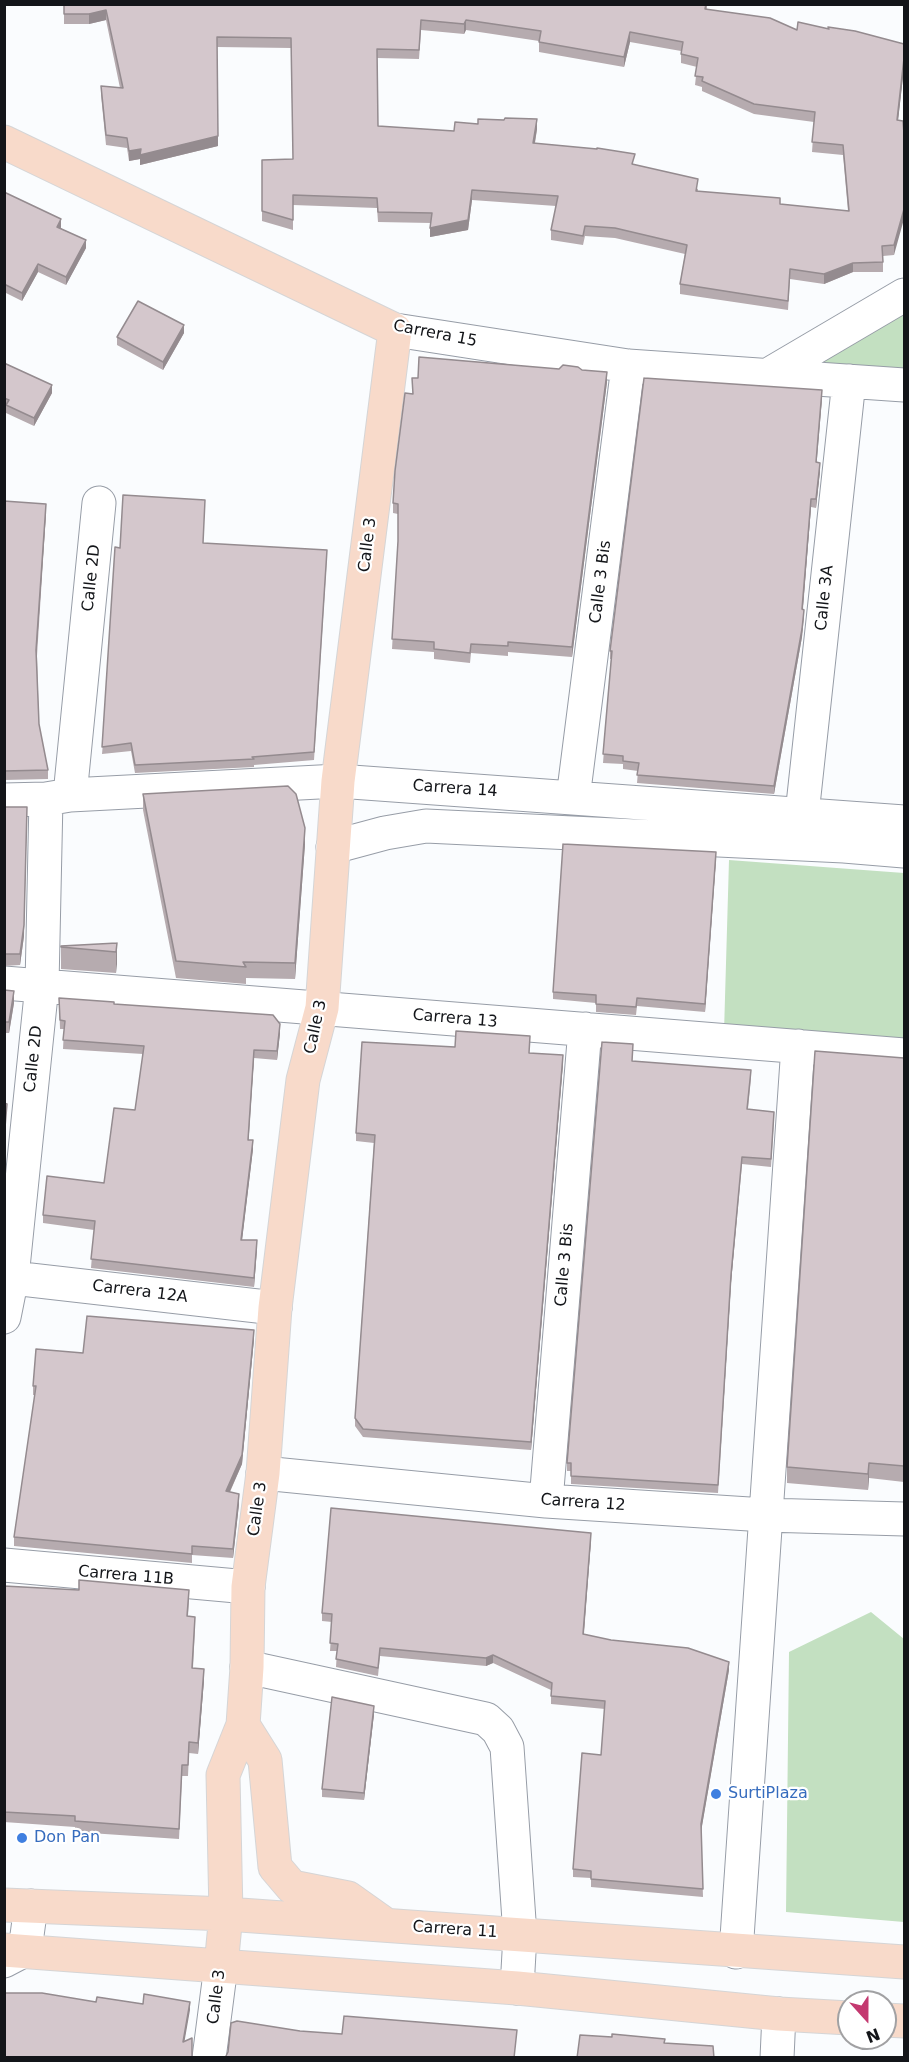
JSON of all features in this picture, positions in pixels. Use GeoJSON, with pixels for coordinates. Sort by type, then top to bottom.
{"type":"FeatureCollection","features":[{"type":"Feature","properties":{"kind":"main road","name":"Carrera 15"},"geometry":{"type":"LineString","coordinates":[[4,142],[395,330]]}},
{"type":"Feature","properties":{"kind":"main road","name":"Calle 3"},"geometry":{"type":"LineString","coordinates":[[221,1966],[226,1914],[223,1775],[243,1725],[247,1667],[248,1587],[263,1473],[275,1308],[303,1080],[322,1008],[338,781],[395,330]]}},
{"type":"Feature","properties":{"kind":"main road"},"geometry":{"type":"LineString","coordinates":[[243,1725],[265,1760],[275,1867],[292,1887],[348,1898],[386,1925]]}},
{"type":"Feature","properties":{"kind":"main road","name":"Carrera 11"},"geometry":{"type":"LineString","coordinates":[[18,1905],[226,1914],[736,1952],[904,1962]]}},
{"type":"Feature","properties":{"kind":"main road"},"geometry":{"type":"LineString","coordinates":[[11,1954],[221,1966],[518,1988],[778,2014],[837,2017]]}},
{"type":"Feature","properties":{"kind":"street"},"geometry":{"type":"LineString","coordinates":[[768,375],[904,295]]}},
{"type":"Feature","properties":{"kind":"street","name":"Carrera 15"},"geometry":{"type":"LineString","coordinates":[[395,330],[628,366],[904,385]]}},
{"type":"Feature","properties":{"kind":"street","name":"Calle 3 Bis"},"geometry":{"type":"LineString","coordinates":[[573,798],[628,366]]}},
{"type":"Feature","properties":{"kind":"street","name":"Calle 3A"},"geometry":{"type":"LineString","coordinates":[[802,814],[849,381]]}},
{"type":"Feature","properties":{"kind":"street","name":"Calle 2D"},"geometry":{"type":"LineString","coordinates":[[4,1317],[42,985],[58,797],[99,503]]}},
{"type":"Feature","properties":{"kind":"street","name":"Carrera 14"},"geometry":{"type":"LineString","coordinates":[[4,800],[338,781],[904,822]]}},
{"type":"Feature","properties":{"kind":"street"},"geometry":{"type":"LineString","coordinates":[[333,847],[385,833],[426,826],[844,846],[904,851]]}},
{"type":"Feature","properties":{"kind":"street","name":"Carrera 13"},"geometry":{"type":"LineString","coordinates":[[4,983],[904,1055]]}},
{"type":"Feature","properties":{"kind":"street","name":"Calle 3 Bis"},"geometry":{"type":"LineString","coordinates":[[546,1501],[585,1029]]}},
{"type":"Feature","properties":{"kind":"street"},"geometry":{"type":"LineString","coordinates":[[736,1952],[798,1046]]}},
{"type":"Feature","properties":{"kind":"street","name":"Carrera 12A"},"geometry":{"type":"LineString","coordinates":[[8,1277],[275,1308]]}},
{"type":"Feature","properties":{"kind":"street","name":"Carrera 12"},"geometry":{"type":"LineString","coordinates":[[263,1473],[546,1501],[765,1515],[904,1519]]}},
{"type":"Feature","properties":{"kind":"street","name":"Carrera 11B"},"geometry":{"type":"LineString","coordinates":[[4,1565],[248,1587]]}},
{"type":"Feature","properties":{"kind":"street"},"geometry":{"type":"LineString","coordinates":[[247,1667],[486,1719],[498,1730],[507,1747],[520,1935],[518,1988]]}},
{"type":"Feature","properties":{"kind":"street"},"geometry":{"type":"LineString","coordinates":[[11,1954],[18,1905]]}},
{"type":"Feature","properties":{"kind":"street","name":"Calle 3"},"geometry":{"type":"LineString","coordinates":[[209,2058],[221,1966]]}},
{"type":"Feature","properties":{"kind":"street"},"geometry":{"type":"LineString","coordinates":[[777,2058],[778,2014]]}},
{"type":"Feature","properties":{"kind":"green space"},"geometry":{"type":"Polygon","coordinates":[[[904,313],[904,376],[833,372],[823,360],[904,313]]]}},
{"type":"Feature","properties":{"kind":"green space"},"geometry":{"type":"Polygon","coordinates":[[[729,860],[904,873],[904,1046],[724,1032],[729,860]]]}},
{"type":"Feature","properties":{"kind":"green space"},"geometry":{"type":"Polygon","coordinates":[[[871,1612],[904,1639],[904,1922],[786,1912],[789,1652],[871,1612]]]}},
{"type":"Feature","properties":{"kind":"building"},"geometry":{"type":"Polygon","coordinates":[[[64,4],[706,4],[705,9],[770,18],[797,30],[798,22],[829,29],[828,27],[855,31],[904,44],[897,120],[903,121],[904,209],[894,245],[882,246],[883,262],[853,263],[824,274],[790,269],[788,301],[680,284],[687,245],[615,228],[585,226],[583,236],[551,230],[558,196],[472,190],[468,220],[430,228],[432,213],[378,212],[377,198],[293,195],[293,220],[262,211],[262,160],[293,159],[291,38],[217,37],[218,136],[140,155],[141,149],[129,151],[127,138],[106,135],[101,86],[123,88],[106,10],[89,14],[64,14],[64,4]],[[421,20],[419,50],[377,49],[378,126],[454,131],[455,122],[478,124],[478,119],[537,119],[533,143],[597,148],[635,154],[632,164],[698,179],[696,191],[780,198],[780,204],[849,211],[843,145],[812,142],[815,112],[754,104],[702,81],[703,77],[695,76],[698,58],[681,54],[683,42],[630,32],[624,57],[539,42],[541,31],[466,20],[464,24],[421,20]]]}},
{"type":"Feature","properties":{"kind":"building"},"geometry":{"type":"Polygon","coordinates":[[[4,192],[61,219],[57,227],[86,240],[66,277],[38,264],[22,293],[4,284],[4,192]]]}},
{"type":"Feature","properties":{"kind":"building"},"geometry":{"type":"Polygon","coordinates":[[[138,301],[184,325],[163,362],[117,337],[138,301]]]}},
{"type":"Feature","properties":{"kind":"building"},"geometry":{"type":"Polygon","coordinates":[[[419,357],[559,369],[563,365],[578,367],[582,370],[607,372],[572,647],[508,642],[508,646],[471,644],[470,653],[434,649],[434,642],[392,639],[398,541],[398,504],[393,503],[395,471],[405,393],[413,394],[412,378],[418,378],[419,357]]]}},
{"type":"Feature","properties":{"kind":"building"},"geometry":{"type":"Polygon","coordinates":[[[4,363],[52,385],[34,418],[6,405],[9,400],[4,398],[4,363]]]}},
{"type":"Feature","properties":{"kind":"building"},"geometry":{"type":"Polygon","coordinates":[[[644,378],[822,390],[816,462],[820,463],[816,499],[811,499],[802,629],[774,786],[637,775],[639,763],[623,761],[623,756],[603,754],[612,651],[610,651],[644,378]]]}},
{"type":"Feature","properties":{"kind":"building"},"geometry":{"type":"Polygon","coordinates":[[[123,495],[205,500],[203,543],[327,550],[314,752],[252,757],[254,759],[135,765],[131,743],[102,747],[115,547],[120,548],[123,495]]]}},
{"type":"Feature","properties":{"kind":"building"},"geometry":{"type":"Polygon","coordinates":[[[4,501],[46,504],[36,650],[39,724],[48,770],[4,771],[4,501]]]}},
{"type":"Feature","properties":{"kind":"building"},"geometry":{"type":"Polygon","coordinates":[[[288,786],[296,794],[305,828],[295,963],[243,962],[246,967],[176,961],[143,794],[288,786]]]}},
{"type":"Feature","properties":{"kind":"building"},"geometry":{"type":"Polygon","coordinates":[[[4,807],[27,807],[24,925],[20,954],[4,954],[4,807]]]}},
{"type":"Feature","properties":{"kind":"building"},"geometry":{"type":"Polygon","coordinates":[[[563,844],[716,852],[705,1004],[637,998],[636,1007],[596,1004],[596,995],[553,992],[563,844]]]}},
{"type":"Feature","properties":{"kind":"building"},"geometry":{"type":"Polygon","coordinates":[[[117,943],[116,952],[61,947],[61,946],[117,943]]]}},
{"type":"Feature","properties":{"kind":"building"},"geometry":{"type":"Polygon","coordinates":[[[4,990],[14,991],[9,1022],[4,1022],[4,990]]]}},
{"type":"Feature","properties":{"kind":"building"},"geometry":{"type":"Polygon","coordinates":[[[59,998],[273,1015],[280,1024],[277,1051],[254,1050],[248,1140],[253,1140],[241,1240],[257,1240],[254,1278],[91,1259],[95,1221],[43,1215],[47,1176],[104,1183],[114,1108],[135,1110],[144,1046],[63,1040],[65,1021],[60,1020],[59,998]]]}},
{"type":"Feature","properties":{"kind":"building"},"geometry":{"type":"Polygon","coordinates":[[[456,1031],[530,1036],[529,1053],[563,1055],[531,1442],[363,1429],[355,1418],[375,1135],[356,1133],[362,1042],[455,1047],[456,1031]]]}},
{"type":"Feature","properties":{"kind":"building"},"geometry":{"type":"Polygon","coordinates":[[[602,1042],[633,1044],[632,1061],[751,1070],[747,1109],[774,1112],[771,1159],[742,1157],[731,1275],[718,1485],[571,1476],[571,1463],[567,1463],[602,1042]]]}},
{"type":"Feature","properties":{"kind":"building"},"geometry":{"type":"Polygon","coordinates":[[[815,1051],[904,1058],[904,1466],[869,1463],[868,1474],[787,1467],[815,1051]]]}},
{"type":"Feature","properties":{"kind":"building"},"geometry":{"type":"Polygon","coordinates":[[[4,1103],[7,1104],[4,1139],[4,1103]]]}},
{"type":"Feature","properties":{"kind":"building"},"geometry":{"type":"Polygon","coordinates":[[[87,1316],[254,1330],[242,1455],[226,1491],[239,1494],[233,1549],[192,1546],[192,1554],[14,1537],[36,1386],[33,1386],[36,1349],[83,1353],[87,1316]]]}},
{"type":"Feature","properties":{"kind":"building"},"geometry":{"type":"Polygon","coordinates":[[[331,1508],[591,1533],[583,1634],[611,1640],[688,1648],[729,1662],[701,1824],[703,1889],[591,1879],[591,1871],[573,1869],[582,1753],[601,1755],[605,1701],[551,1696],[552,1683],[493,1655],[486,1658],[380,1648],[378,1668],[336,1659],[338,1644],[330,1643],[332,1614],[322,1613],[331,1508]]]}},
{"type":"Feature","properties":{"kind":"building"},"geometry":{"type":"Polygon","coordinates":[[[79,1580],[189,1590],[187,1616],[195,1617],[192,1668],[204,1669],[198,1743],[189,1742],[188,1765],[182,1765],[179,1829],[75,1821],[75,1816],[4,1812],[4,1586],[79,1590],[79,1580]]]}},
{"type":"Feature","properties":{"kind":"building"},"geometry":{"type":"Polygon","coordinates":[[[332,1697],[374,1706],[364,1793],[322,1789],[332,1697]]]}},
{"type":"Feature","properties":{"kind":"building"},"geometry":{"type":"Polygon","coordinates":[[[4,1993],[42,1993],[96,2002],[97,1997],[143,2004],[144,1994],[190,2002],[183,2042],[192,2038],[192,2058],[4,2058],[4,1993]]]}},
{"type":"Feature","properties":{"kind":"building"},"geometry":{"type":"Polygon","coordinates":[[[344,2016],[517,2030],[514,2058],[225,2058],[228,2052],[231,2023],[237,2021],[300,2031],[342,2034],[344,2016]]]}},
{"type":"Feature","properties":{"kind":"building"},"geometry":{"type":"Polygon","coordinates":[[[612,2034],[665,2039],[664,2043],[713,2046],[714,2058],[577,2058],[580,2035],[612,2037],[612,2034]]]}},
{"type":"Feature","properties":{"kind":"place","name":"SurtiPlaza"},"geometry":{"type":"Point","coordinates":[716,1794]}},
{"type":"Feature","properties":{"kind":"place","name":"Don Pan"},"geometry":{"type":"Point","coordinates":[22,1838]}}]}
